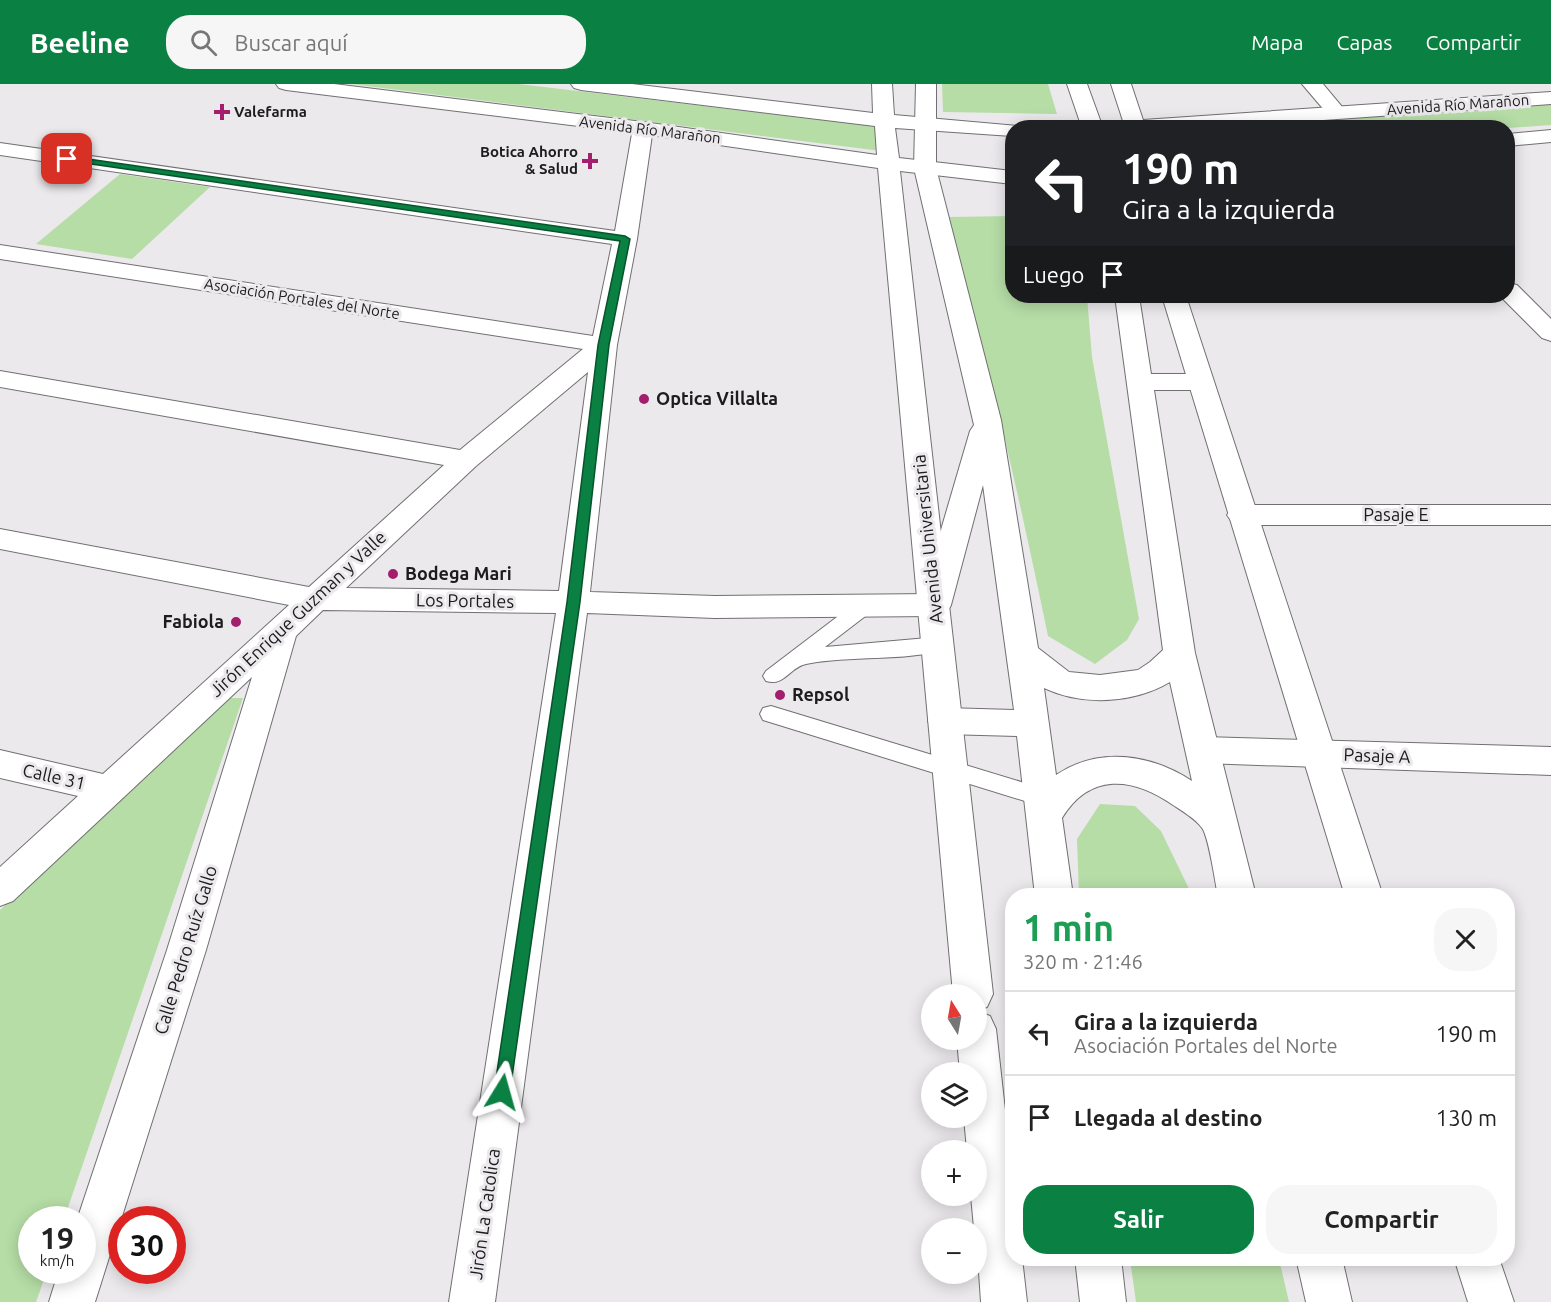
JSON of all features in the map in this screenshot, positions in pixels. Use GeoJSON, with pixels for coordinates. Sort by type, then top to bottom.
{"type":"FeatureCollection","features":[{"type":"Feature","properties":{"kind":"street","name":"Avenida Río Marañon"},"geometry":{"type":"LineString","coordinates":[[286,84],[643,128],[926,168],[1005,176]]}},
{"type":"Feature","properties":{"kind":"street"},"geometry":{"type":"LineString","coordinates":[[581,84],[649,88],[925,123],[1005,129]]}},
{"type":"Feature","properties":{"kind":"street","name":"Avenida Universitaria"},"geometry":{"type":"LineString","coordinates":[[882,84],[972,984]]}},
{"type":"Feature","properties":{"kind":"street"},"geometry":{"type":"LineString","coordinates":[[926,84],[926,168],[987,420],[1023,652],[1052,888]]}},
{"type":"Feature","properties":{"kind":"street"},"geometry":{"type":"LineString","coordinates":[[1077,84],[1089,120]]}},
{"type":"Feature","properties":{"kind":"street"},"geometry":{"type":"LineString","coordinates":[[1121,84],[1133,120]]}},
{"type":"Feature","properties":{"kind":"street"},"geometry":{"type":"LineString","coordinates":[[1312,84],[1338,114]]}},
{"type":"Feature","properties":{"kind":"street","name":"Avenida Río Marañon"},"geometry":{"type":"LineString","coordinates":[[1244,120],[1551,98]]}},
{"type":"Feature","properties":{"kind":"street","name":"Jirón La Catolica"},"geometry":{"type":"LineString","coordinates":[[472,1302],[573,602],[604,345],[625,239],[643,128]]}},
{"type":"Feature","properties":{"kind":"street"},"geometry":{"type":"LineString","coordinates":[[1515,139],[1551,136]]}},
{"type":"Feature","properties":{"kind":"street"},"geometry":{"type":"LineString","coordinates":[[0,149],[625,239]]}},
{"type":"Feature","properties":{"kind":"street","name":"Asociación Portales del Norte"},"geometry":{"type":"LineString","coordinates":[[0,252],[604,345]]}},
{"type":"Feature","properties":{"kind":"street"},"geometry":{"type":"LineString","coordinates":[[1515,297],[1551,333]]}},
{"type":"Feature","properties":{"kind":"street"},"geometry":{"type":"LineString","coordinates":[[1128,303],[1179,653],[1235,888]]}},
{"type":"Feature","properties":{"kind":"street"},"geometry":{"type":"LineString","coordinates":[[1176,303],[1362,888]]}},
{"type":"Feature","properties":{"kind":"street","name":"Jirón Enrique Guzman y Valle"},"geometry":{"type":"LineString","coordinates":[[0,890],[466,460],[604,345]]}},
{"type":"Feature","properties":{"kind":"street"},"geometry":{"type":"LineString","coordinates":[[0,379],[466,460]]}},
{"type":"Feature","properties":{"kind":"street"},"geometry":{"type":"LineString","coordinates":[[1140,382],[1200,382]]}},
{"type":"Feature","properties":{"kind":"street"},"geometry":{"type":"LineString","coordinates":[[935,605],[987,420]]}},
{"type":"Feature","properties":{"kind":"street","name":"Pasaje E"},"geometry":{"type":"LineString","coordinates":[[1242,515],[1551,515]]}},
{"type":"Feature","properties":{"kind":"street","name":"Los Portales"},"geometry":{"type":"LineString","coordinates":[[0,539],[314,599],[573,602],[715,607],[935,605]]}},
{"type":"Feature","properties":{"kind":"street","name":"Calle Pedro Ruíz Gallo"},"geometry":{"type":"LineString","coordinates":[[96,1229],[138,1106],[253,733],[282,628]]}},
{"type":"Feature","properties":{"kind":"street"},"geometry":{"type":"LineString","coordinates":[[1023,652],[1042,672],[1063,683],[1098,688],[1131,684],[1159,674],[1179,653]]}},
{"type":"Feature","properties":{"kind":"street"},"geometry":{"type":"LineString","coordinates":[[945,721],[1030,723]]}},
{"type":"Feature","properties":{"kind":"street","name":"Pasaje A"},"geometry":{"type":"LineString","coordinates":[[1203,750],[1551,761]]}},
{"type":"Feature","properties":{"kind":"street","name":"Calle 31"},"geometry":{"type":"LineString","coordinates":[[0,764],[108,789]]}},
{"type":"Feature","properties":{"kind":"street"},"geometry":{"type":"LineString","coordinates":[[1042,806],[1075,780],[1100,771],[1129,769],[1158,777],[1188,794],[1221,823]]}},
{"type":"Feature","properties":{"kind":"street"},"geometry":{"type":"LineString","coordinates":[[978,1050],[1004,1302]]}},
{"type":"Feature","properties":{"kind":"street"},"geometry":{"type":"LineString","coordinates":[[1099,1266],[1103,1302]]}},
{"type":"Feature","properties":{"kind":"street"},"geometry":{"type":"LineString","coordinates":[[1321,1266],[1329,1302]]}},
{"type":"Feature","properties":{"kind":"street"},"geometry":{"type":"LineString","coordinates":[[1479,1266],[1491,1302]]}},
{"type":"Feature","properties":{"kind":"street","name":"Calle Pedro Ruíz Gallo"},"geometry":{"type":"LineString","coordinates":[[72,1302],[78,1284]]}},
{"type":"Feature","properties":{"kind":"lane"},"geometry":{"type":"LineString","coordinates":[[773,675],[865,606]]}},
{"type":"Feature","properties":{"kind":"lane"},"geometry":{"type":"LineString","coordinates":[[797,657],[939,644]]}},
{"type":"Feature","properties":{"kind":"lane"},"geometry":{"type":"LineString","coordinates":[[771,714],[951,769],[1042,806]]}},
{"type":"Feature","properties":{"kind":"green space"},"geometry":{"type":"Polygon","coordinates":[[[351,84],[519,84],[896,129],[897,153],[351,84]]]}},
{"type":"Feature","properties":{"kind":"green space"},"geometry":{"type":"Polygon","coordinates":[[[942,84],[1048,84],[1057,114],[943,112],[942,84]]]}},
{"type":"Feature","properties":{"kind":"green space"},"geometry":{"type":"Polygon","coordinates":[[[1551,104],[1551,125],[1515,128],[1515,120],[1332,120],[1551,104]]]}},
{"type":"Feature","properties":{"kind":"green space"},"geometry":{"type":"Polygon","coordinates":[[[120,174],[210,187],[132,259],[36,244],[120,174]]]}},
{"type":"Feature","properties":{"kind":"green space"},"geometry":{"type":"Polygon","coordinates":[[[1005,216],[1005,303],[1088,303],[1092,357],[1139,619],[1127,640],[1095,664],[1048,636],[1002,426],[948,217],[1005,216]]]}},
{"type":"Feature","properties":{"kind":"green space"},"geometry":{"type":"Polygon","coordinates":[[[229,698],[243,698],[68,1206],[18,1206],[18,1284],[42,1284],[36,1302],[0,1302],[0,910],[229,698]]]}},
{"type":"Feature","properties":{"kind":"green space"},"geometry":{"type":"Polygon","coordinates":[[[1100,804],[1135,806],[1161,831],[1189,888],[1079,888],[1077,839],[1100,804]]]}},
{"type":"Feature","properties":{"kind":"green space"},"geometry":{"type":"Polygon","coordinates":[[[1131,1266],[1281,1266],[1289,1302],[1136,1302],[1131,1266]]]}},
{"type":"Feature","properties":{"kind":"place","name":"Valefarma"},"geometry":{"type":"Point","coordinates":[222,112]}},
{"type":"Feature","properties":{"kind":"place","name":"Botica Ahorro & Salud"},"geometry":{"type":"Point","coordinates":[590,161]}},
{"type":"Feature","properties":{"kind":"place","name":"Optica Villalta"},"geometry":{"type":"Point","coordinates":[644,399]}},
{"type":"Feature","properties":{"kind":"place","name":"Bodega Mari"},"geometry":{"type":"Point","coordinates":[393,574]}},
{"type":"Feature","properties":{"kind":"place","name":"Fabiola"},"geometry":{"type":"Point","coordinates":[236,622]}},
{"type":"Feature","properties":{"kind":"place","name":"Repsol"},"geometry":{"type":"Point","coordinates":[780,695]}},
{"type":"Feature","properties":{"kind":"route"},"geometry":{"type":"LineString","coordinates":[[67,159],[625,239],[604,345],[573,602],[502,1092]]}}]}
